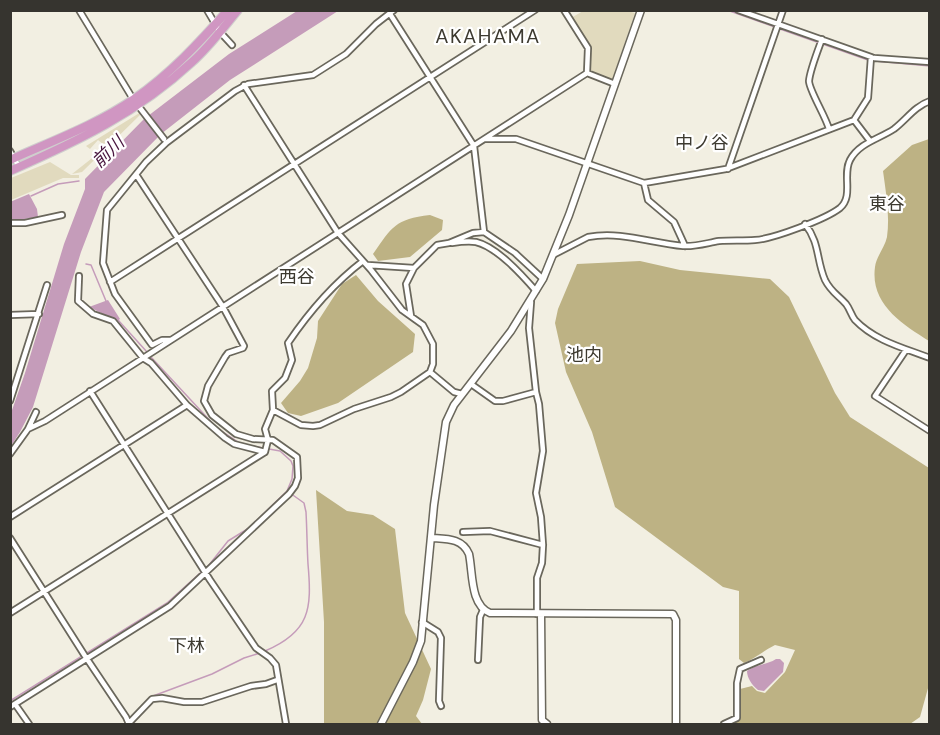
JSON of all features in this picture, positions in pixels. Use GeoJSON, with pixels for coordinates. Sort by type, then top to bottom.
{"type":"FeatureCollection","features":[{"type":"Feature","properties":{"kind":"highway"},"geometry":{"type":"LineString","coordinates":[[218,28],[228,10]]}},
{"type":"Feature","properties":{"kind":"highway"},"geometry":{"type":"LineString","coordinates":[[10,171],[93,134],[135,103],[238,10]]}},
{"type":"Feature","properties":{"kind":"highway"},"geometry":{"type":"LineString","coordinates":[[12,156],[66,136],[135,103]]}},
{"type":"Feature","properties":{"kind":"street"},"geometry":{"type":"LineString","coordinates":[[79,10],[135,103],[163,138]]}},
{"type":"Feature","properties":{"kind":"street"},"geometry":{"type":"LineString","coordinates":[[207,10],[232,45]]}},
{"type":"Feature","properties":{"kind":"street"},"geometry":{"type":"LineString","coordinates":[[110,282],[535,10]]}},
{"type":"Feature","properties":{"kind":"street"},"geometry":{"type":"LineString","coordinates":[[564,10],[588,48],[587,73]]}},
{"type":"Feature","properties":{"kind":"street"},"geometry":{"type":"LineString","coordinates":[[381,724],[419,649],[446,422],[454,405],[511,332],[543,279],[587,163],[640,10]]}},
{"type":"Feature","properties":{"kind":"street"},"geometry":{"type":"LineString","coordinates":[[738,10],[821,42],[871,57],[930,62]]}},
{"type":"Feature","properties":{"kind":"street"},"geometry":{"type":"LineString","coordinates":[[728,169],[783,10]]}},
{"type":"Feature","properties":{"kind":"street"},"geometry":{"type":"LineString","coordinates":[[170,340],[162,340],[152,345],[115,294],[103,263],[106,212],[125,186],[166,143],[244,86],[313,75],[345,54],[392,12],[474,146],[484,232]]}},
{"type":"Feature","properties":{"kind":"street"},"geometry":{"type":"LineString","coordinates":[[821,42],[809,83],[829,129]]}},
{"type":"Feature","properties":{"kind":"street"},"geometry":{"type":"LineString","coordinates":[[485,139],[516,139],[644,183],[728,169],[854,120],[868,98],[871,57]]}},
{"type":"Feature","properties":{"kind":"street"},"geometry":{"type":"LineString","coordinates":[[587,73],[615,84]]}},
{"type":"Feature","properties":{"kind":"street"},"geometry":{"type":"LineString","coordinates":[[28,429],[45,421],[587,73]]}},
{"type":"Feature","properties":{"kind":"street"},"geometry":{"type":"LineString","coordinates":[[244,86],[338,233],[392,298],[423,325],[433,344],[433,364],[430,372],[401,392],[320,424],[302,425],[273,410]]}},
{"type":"Feature","properties":{"kind":"street"},"geometry":{"type":"LineString","coordinates":[[553,255],[594,236],[618,235],[685,246],[769,238],[805,224],[842,206],[847,197],[849,161],[870,141],[891,130],[930,101]]}},
{"type":"Feature","properties":{"kind":"street"},"geometry":{"type":"LineString","coordinates":[[854,120],[870,141]]}},
{"type":"Feature","properties":{"kind":"street"},"geometry":{"type":"LineString","coordinates":[[12,156],[19,167]]}},
{"type":"Feature","properties":{"kind":"street"},"geometry":{"type":"LineString","coordinates":[[137,176],[223,307],[244,346],[228,353],[225,357],[208,386],[204,401],[212,415],[236,434],[266,446]]}},
{"type":"Feature","properties":{"kind":"street"},"geometry":{"type":"LineString","coordinates":[[644,183],[648,200],[674,222],[685,246]]}},
{"type":"Feature","properties":{"kind":"street"},"geometry":{"type":"LineString","coordinates":[[10,224],[62,215]]}},
{"type":"Feature","properties":{"kind":"street"},"geometry":{"type":"LineString","coordinates":[[805,224],[815,238],[820,265],[829,286],[840,300],[846,303],[855,319],[873,334],[906,350],[930,358]]}},
{"type":"Feature","properties":{"kind":"street"},"geometry":{"type":"LineString","coordinates":[[449,243],[473,233],[484,232],[515,253],[543,279]]}},
{"type":"Feature","properties":{"kind":"street"},"geometry":{"type":"LineString","coordinates":[[411,316],[406,284],[414,268],[437,245],[473,242],[481,244],[510,264],[537,291]]}},
{"type":"Feature","properties":{"kind":"street"},"geometry":{"type":"LineString","coordinates":[[266,446],[265,429],[273,410],[272,391],[285,378],[292,360],[288,343],[317,304],[340,279],[364,263],[414,268]]}},
{"type":"Feature","properties":{"kind":"street"},"geometry":{"type":"LineString","coordinates":[[79,276],[78,301],[93,314],[114,321],[146,355],[187,405],[206,423],[234,444],[266,446]]}},
{"type":"Feature","properties":{"kind":"street"},"geometry":{"type":"LineString","coordinates":[[10,401],[48,285]]}},
{"type":"Feature","properties":{"kind":"street"},"geometry":{"type":"LineString","coordinates":[[531,302],[529,328],[543,451],[536,493],[543,545],[542,563],[537,578],[542,720],[547,724]]}},
{"type":"Feature","properties":{"kind":"street"},"geometry":{"type":"LineString","coordinates":[[10,315],[39,314]]}},
{"type":"Feature","properties":{"kind":"street"},"geometry":{"type":"LineString","coordinates":[[906,350],[875,396],[930,431]]}},
{"type":"Feature","properties":{"kind":"street"},"geometry":{"type":"LineString","coordinates":[[430,372],[454,392],[462,394]]}},
{"type":"Feature","properties":{"kind":"street"},"geometry":{"type":"LineString","coordinates":[[471,384],[495,401],[536,393]]}},
{"type":"Feature","properties":{"kind":"street"},"geometry":{"type":"LineString","coordinates":[[90,391],[204,570],[260,652],[274,661],[286,724]]}},
{"type":"Feature","properties":{"kind":"street"},"geometry":{"type":"LineString","coordinates":[[10,517],[187,405]]}},
{"type":"Feature","properties":{"kind":"street"},"geometry":{"type":"LineString","coordinates":[[10,454],[28,429],[36,412]]}},
{"type":"Feature","properties":{"kind":"street"},"geometry":{"type":"LineString","coordinates":[[10,613],[167,512],[273,440],[297,457],[298,478],[290,493],[204,570],[170,606],[134,630],[85,655],[46,686],[13,705],[29,724]]}},
{"type":"Feature","properties":{"kind":"street"},"geometry":{"type":"LineString","coordinates":[[463,532],[489,531],[543,545]]}},
{"type":"Feature","properties":{"kind":"street"},"geometry":{"type":"LineString","coordinates":[[10,538],[127,723],[152,699],[202,702],[278,680]]}},
{"type":"Feature","properties":{"kind":"street"},"geometry":{"type":"LineString","coordinates":[[432,538],[457,541],[466,548],[476,596],[483,610],[496,614],[673,614],[676,620],[676,724]]}},
{"type":"Feature","properties":{"kind":"street"},"geometry":{"type":"LineString","coordinates":[[478,660],[480,617],[483,610]]}},
{"type":"Feature","properties":{"kind":"street"},"geometry":{"type":"LineString","coordinates":[[423,622],[438,632],[441,638],[439,701],[441,706]]}},
{"type":"Feature","properties":{"kind":"street"},"geometry":{"type":"LineString","coordinates":[[724,724],[737,718],[737,683],[740,669],[761,660]]}},
{"type":"Feature","properties":{"kind":"shaded area"},"geometry":{"type":"Polygon","coordinates":[[[297,11],[338,11],[230,80],[161,134],[104,192],[81,252],[33,407],[11,446],[11,413],[64,244],[85,189],[85,179],[144,119],[229,54],[297,11]]]}},
{"type":"Feature","properties":{"kind":"shaded area"},"geometry":{"type":"Polygon","coordinates":[[[583,11],[635,13],[612,80],[590,72],[590,47],[571,18],[583,11]]]}},
{"type":"Feature","properties":{"kind":"shaded area"},"geometry":{"type":"Polygon","coordinates":[[[141,112],[82,172],[72,174],[96,155],[104,145],[98,140],[90,149],[86,146],[141,112]]]}},
{"type":"Feature","properties":{"kind":"shaded area"},"geometry":{"type":"Polygon","coordinates":[[[930,139],[929,341],[890,312],[878,292],[875,267],[886,241],[888,229],[883,171],[912,145],[930,139]]]}},
{"type":"Feature","properties":{"kind":"shaded area"},"geometry":{"type":"Polygon","coordinates":[[[50,162],[71,175],[79,175],[79,178],[63,178],[11,200],[11,178],[50,162]]]}},
{"type":"Feature","properties":{"kind":"shaded area"},"geometry":{"type":"Polygon","coordinates":[[[29,194],[37,209],[38,217],[11,221],[10,202],[29,194]]]}},
{"type":"Feature","properties":{"kind":"shaded area"},"geometry":{"type":"Polygon","coordinates":[[[430,215],[443,220],[442,230],[410,257],[378,261],[373,254],[390,231],[409,219],[430,215]]]}},
{"type":"Feature","properties":{"kind":"shaded area"},"geometry":{"type":"Polygon","coordinates":[[[640,261],[680,270],[770,279],[789,297],[835,393],[850,417],[929,468],[930,681],[920,717],[910,724],[729,724],[738,719],[740,689],[752,686],[757,691],[765,693],[785,672],[795,650],[775,645],[744,663],[739,659],[739,591],[723,587],[615,507],[592,432],[566,372],[555,323],[558,309],[577,264],[640,261]]]}},
{"type":"Feature","properties":{"kind":"shaded area"},"geometry":{"type":"Polygon","coordinates":[[[356,275],[378,301],[415,334],[413,352],[338,403],[301,416],[288,413],[281,403],[308,368],[317,338],[318,321],[342,284],[356,275]]]}},
{"type":"Feature","properties":{"kind":"shaded area"},"geometry":{"type":"Polygon","coordinates":[[[108,300],[120,319],[117,321],[89,307],[108,300]]]}},
{"type":"Feature","properties":{"kind":"shaded area"},"geometry":{"type":"Polygon","coordinates":[[[316,490],[347,511],[373,515],[395,529],[405,613],[431,669],[423,700],[416,716],[422,724],[324,724],[324,622],[316,490]]]}},
{"type":"Feature","properties":{"kind":"shaded area"},"geometry":{"type":"Polygon","coordinates":[[[776,659],[784,663],[783,672],[764,691],[758,690],[750,681],[747,671],[776,659]]]}},
{"type":"Feature","properties":{"kind":"waterway"},"geometry":{"type":"LineString","coordinates":[[727,10],[775,27]]}},
{"type":"Feature","properties":{"kind":"waterway"},"geometry":{"type":"LineString","coordinates":[[780,29],[868,60]]}},
{"type":"Feature","properties":{"kind":"waterway"},"geometry":{"type":"LineString","coordinates":[[875,61],[930,66]]}},
{"type":"Feature","properties":{"kind":"waterway"},"geometry":{"type":"LineString","coordinates":[[31,196],[58,184],[79,181]]}},
{"type":"Feature","properties":{"kind":"waterway"},"geometry":{"type":"LineString","coordinates":[[86,264],[91,265],[106,301]]}},
{"type":"Feature","properties":{"kind":"waterway"},"geometry":{"type":"LineString","coordinates":[[118,320],[147,352]]}},
{"type":"Feature","properties":{"kind":"waterway"},"geometry":{"type":"LineString","coordinates":[[150,356],[214,425]]}},
{"type":"Feature","properties":{"kind":"waterway"},"geometry":{"type":"LineString","coordinates":[[10,701],[167,603],[209,565],[228,541],[249,528],[287,491],[292,479],[293,466],[280,451],[241,444],[217,428]]}},
{"type":"Feature","properties":{"kind":"waterway"},"geometry":{"type":"LineString","coordinates":[[265,651],[291,636],[305,617],[308,606],[306,512],[304,503],[290,493]]}},
{"type":"Feature","properties":{"kind":"waterway"},"geometry":{"type":"LineString","coordinates":[[131,717],[153,696],[260,653]]}},
{"type":"Feature","properties":{"kind":"district","name":"AKAHAMA"},"geometry":{"type":"Point","coordinates":[488,36]}},
{"type":"Feature","properties":{"kind":"district","name":"中ノ谷"},"geometry":{"type":"Point","coordinates":[702,143]}},
{"type":"Feature","properties":{"kind":"district","name":"東谷"},"geometry":{"type":"Point","coordinates":[887,204]}},
{"type":"Feature","properties":{"kind":"district","name":"西谷"},"geometry":{"type":"Point","coordinates":[297,277]}},
{"type":"Feature","properties":{"kind":"district","name":"池内"},"geometry":{"type":"Point","coordinates":[584,355]}},
{"type":"Feature","properties":{"kind":"district","name":"下林"},"geometry":{"type":"Point","coordinates":[187,646]}},
{"type":"Feature","properties":{"kind":"water label","name":"前川"},"geometry":{"type":"Point","coordinates":[108,152]}}]}
